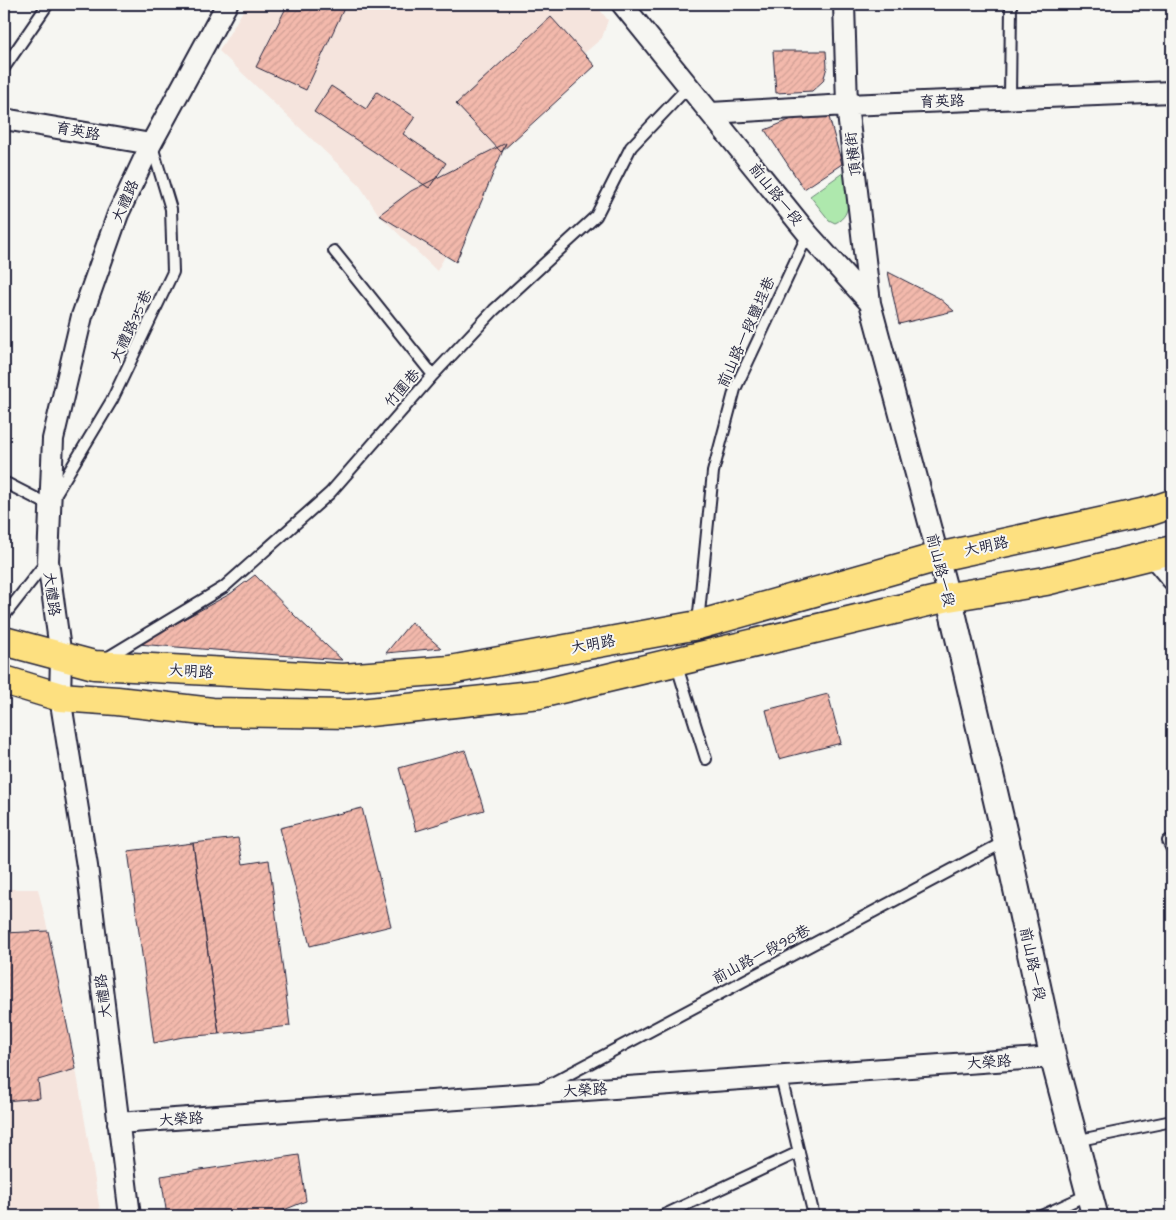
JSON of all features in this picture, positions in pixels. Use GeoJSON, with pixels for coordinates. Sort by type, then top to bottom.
{"type":"FeatureCollection","features":[{"type":"Feature","properties":{"kind":"main road","name":"大明路"},"geometry":{"type":"LineString","coordinates":[[4,641],[94,665],[343,678],[450,670],[698,625],[938,556],[1151,511],[1172,504]]}},
{"type":"Feature","properties":{"kind":"main road"},"geometry":{"type":"LineString","coordinates":[[4,680],[60,697],[117,700],[212,712],[351,714],[540,694],[949,597],[1046,581],[1162,552]]}},
{"type":"Feature","properties":{"kind":"street","name":"前山路一段"},"geometry":{"type":"LineString","coordinates":[[622,4],[808,234],[870,304],[949,597],[1006,841],[1053,1057],[1092,1205]]}},
{"type":"Feature","properties":{"kind":"street","name":"頂橫街"},"geometry":{"type":"LineString","coordinates":[[844,4],[847,105],[870,304]]}},
{"type":"Feature","properties":{"kind":"street","name":"大禮路"},"geometry":{"type":"LineString","coordinates":[[130,1216],[87,866],[60,697],[61,657],[48,561],[53,439],[82,316],[118,214],[151,144],[222,5]]}},
{"type":"Feature","properties":{"kind":"street","name":"育英路"},"geometry":{"type":"LineString","coordinates":[[711,113],[847,105],[1172,92]]}},
{"type":"Feature","properties":{"kind":"street","name":"育英路"},"geometry":{"type":"LineString","coordinates":[[4,119],[151,144]]}},
{"type":"Feature","properties":{"kind":"street"},"geometry":{"type":"LineString","coordinates":[[1162,552],[1172,579]]}},
{"type":"Feature","properties":{"kind":"street","name":"大榮路"},"geometry":{"type":"LineString","coordinates":[[118,1123],[1053,1057]]}},
{"type":"Feature","properties":{"kind":"lane"},"geometry":{"type":"LineString","coordinates":[[4,68],[48,4]]}},
{"type":"Feature","properties":{"kind":"lane"},"geometry":{"type":"LineString","coordinates":[[1010,99],[1011,4]]}},
{"type":"Feature","properties":{"kind":"lane","name":"竹圍巷"},"geometry":{"type":"LineString","coordinates":[[94,665],[224,586],[330,493],[494,310],[596,216],[630,148],[689,86]]}},
{"type":"Feature","properties":{"kind":"lane","name":"大禮路35巷"},"geometry":{"type":"LineString","coordinates":[[49,505],[112,400],[173,272],[171,209],[151,144]]}},
{"type":"Feature","properties":{"kind":"lane","name":"前山路一段鹽埕巷"},"geometry":{"type":"LineString","coordinates":[[698,625],[713,472],[735,389],[808,234]]}},
{"type":"Feature","properties":{"kind":"lane"},"geometry":{"type":"LineString","coordinates":[[334,250],[434,375]]}},
{"type":"Feature","properties":{"kind":"lane"},"geometry":{"type":"LineString","coordinates":[[4,482],[49,505]]}},
{"type":"Feature","properties":{"kind":"lane"},"geometry":{"type":"LineString","coordinates":[[4,616],[48,561]]}},
{"type":"Feature","properties":{"kind":"lane"},"geometry":{"type":"LineString","coordinates":[[676,662],[706,758]]}},
{"type":"Feature","properties":{"kind":"lane","name":"前山路一段98巷"},"geometry":{"type":"LineString","coordinates":[[531,1094],[1006,841]]}},
{"type":"Feature","properties":{"kind":"lane"},"geometry":{"type":"LineString","coordinates":[[781,1076],[814,1216]]}},
{"type":"Feature","properties":{"kind":"lane"},"geometry":{"type":"LineString","coordinates":[[1075,1141],[1172,1121]]}},
{"type":"Feature","properties":{"kind":"lane"},"geometry":{"type":"LineString","coordinates":[[662,1216],[799,1152]]}},
{"type":"Feature","properties":{"kind":"lane"},"geometry":{"type":"LineString","coordinates":[[1041,1216],[1092,1205]]}},
{"type":"Feature","properties":{"kind":"shaded area"},"geometry":{"type":"Polygon","coordinates":[[[247,4],[595,4],[608,20],[602,38],[574,62],[506,143],[437,271],[379,215],[358,183],[219,51],[247,4]]]}},
{"type":"Feature","properties":{"kind":"shaded area"},"geometry":{"type":"Polygon","coordinates":[[[4,889],[38,889],[76,1069],[101,1216],[4,1216],[4,889]]]}},
{"type":"Feature","properties":{"kind":"green space"},"geometry":{"type":"Polygon","coordinates":[[[844,172],[848,193],[847,208],[841,219],[835,223],[829,220],[810,196],[844,172]]]}},
{"type":"Feature","properties":{"kind":"building"},"geometry":{"type":"Polygon","coordinates":[[[288,4],[346,4],[306,90],[256,67],[288,4]]]}},
{"type":"Feature","properties":{"kind":"building"},"geometry":{"type":"Polygon","coordinates":[[[551,17],[595,66],[501,152],[456,104],[551,17]]]}},
{"type":"Feature","properties":{"kind":"building"},"geometry":{"type":"Polygon","coordinates":[[[773,51],[826,51],[827,67],[823,81],[812,91],[776,93],[773,51]]]}},
{"type":"Feature","properties":{"kind":"building"},"geometry":{"type":"Polygon","coordinates":[[[331,86],[366,109],[377,92],[415,117],[403,134],[446,163],[429,188],[314,112],[331,86]]]}},
{"type":"Feature","properties":{"kind":"building"},"geometry":{"type":"Polygon","coordinates":[[[827,110],[842,164],[804,189],[765,130],[804,114],[827,110]]]}},
{"type":"Feature","properties":{"kind":"building"},"geometry":{"type":"Polygon","coordinates":[[[506,143],[456,262],[379,215],[411,191],[506,143]]]}},
{"type":"Feature","properties":{"kind":"building"},"geometry":{"type":"Polygon","coordinates":[[[888,272],[939,298],[954,311],[899,324],[888,272]]]}},
{"type":"Feature","properties":{"kind":"building"},"geometry":{"type":"Polygon","coordinates":[[[255,575],[342,660],[138,644],[230,594],[255,575]]]}},
{"type":"Feature","properties":{"kind":"building"},"geometry":{"type":"Polygon","coordinates":[[[411,622],[441,648],[386,653],[411,622]]]}},
{"type":"Feature","properties":{"kind":"building"},"geometry":{"type":"Polygon","coordinates":[[[828,694],[841,743],[779,759],[766,710],[828,694]]]}},
{"type":"Feature","properties":{"kind":"building"},"geometry":{"type":"Polygon","coordinates":[[[465,750],[484,810],[416,831],[399,768],[465,750]]]}},
{"type":"Feature","properties":{"kind":"building"},"geometry":{"type":"Polygon","coordinates":[[[362,808],[391,926],[310,946],[280,828],[362,808]]]}},
{"type":"Feature","properties":{"kind":"building"},"geometry":{"type":"Polygon","coordinates":[[[238,838],[243,864],[269,860],[290,1026],[219,1034],[193,843],[238,838]]]}},
{"type":"Feature","properties":{"kind":"building"},"geometry":{"type":"Polygon","coordinates":[[[193,843],[219,1034],[183,1037],[154,1043],[128,851],[193,843]]]}},
{"type":"Feature","properties":{"kind":"building"},"geometry":{"type":"Polygon","coordinates":[[[48,931],[76,1069],[38,1080],[40,1098],[4,1101],[4,933],[48,931]]]}},
{"type":"Feature","properties":{"kind":"building"},"geometry":{"type":"Polygon","coordinates":[[[299,1155],[306,1201],[284,1210],[286,1216],[167,1216],[161,1176],[299,1155]]]}}]}
